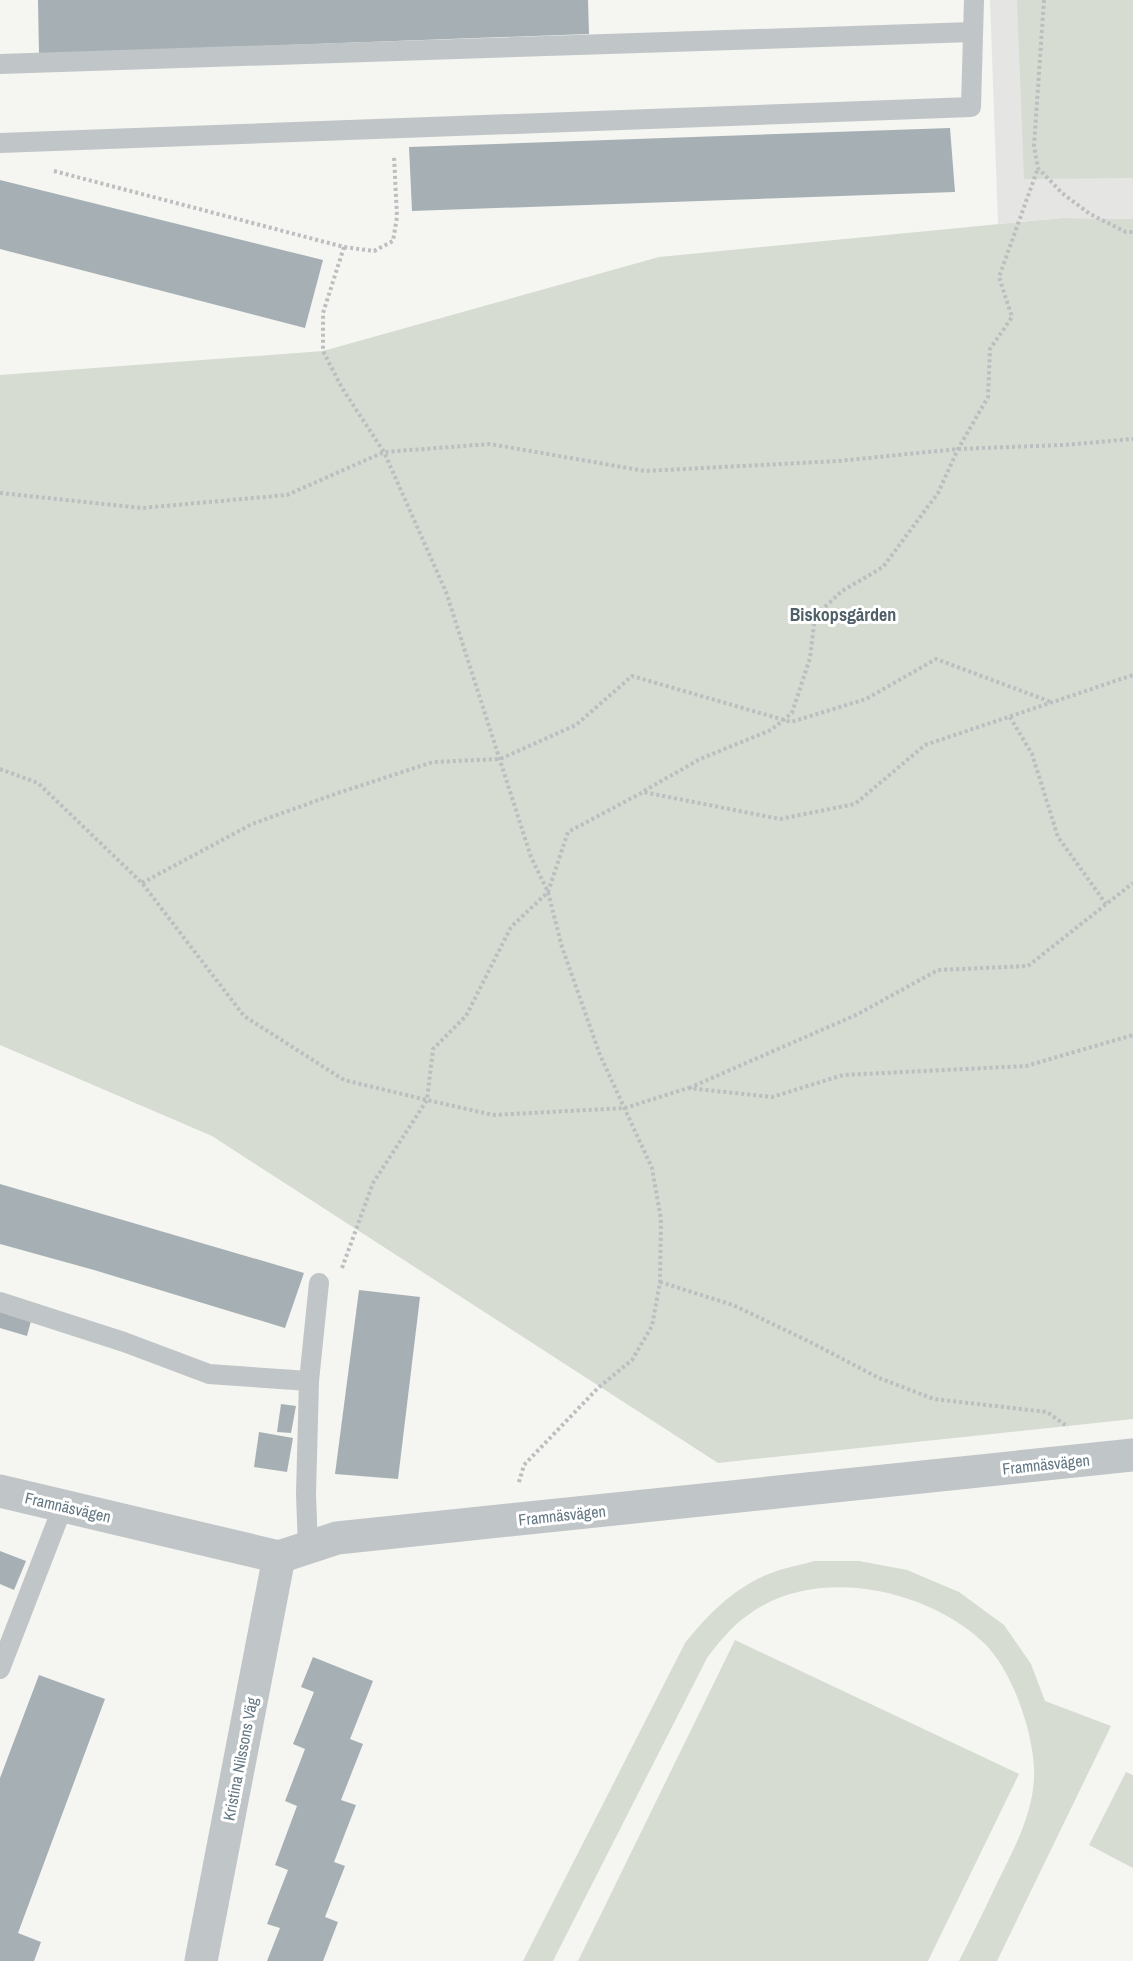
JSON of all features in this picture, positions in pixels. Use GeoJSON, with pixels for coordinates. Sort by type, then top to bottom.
{"type":"FeatureCollection","features":[{"type":"Feature","properties":{"kind":"street","name":"Framnäsvägen"},"geometry":{"type":"LineString","coordinates":[[0,1491],[63,1506],[293,1552],[337,1538],[1121,1456]]}},
{"type":"Feature","properties":{"kind":"street","name":"Kristina Nilssons Väg"},"geometry":{"type":"LineString","coordinates":[[201,1961],[293,1552]]}},
{"type":"Feature","properties":{"kind":"lane"},"geometry":{"type":"LineString","coordinates":[[0,143],[971,107],[974,0]]}},
{"type":"Feature","properties":{"kind":"lane"},"geometry":{"type":"LineString","coordinates":[[0,64],[973,32]]}},
{"type":"Feature","properties":{"kind":"lane"},"geometry":{"type":"LineString","coordinates":[[293,1552],[306,1494],[309,1382],[319,1283]]}},
{"type":"Feature","properties":{"kind":"lane"},"geometry":{"type":"LineString","coordinates":[[0,1302],[124,1342],[209,1374],[309,1382]]}},
{"type":"Feature","properties":{"kind":"lane"},"geometry":{"type":"LineString","coordinates":[[0,1669],[63,1506]]}},
{"type":"Feature","properties":{"kind":"path"},"geometry":{"type":"LineString","coordinates":[[319,1283],[342,1268],[373,1183],[427,1100],[434,1049],[466,1016],[511,927],[548,892],[568,832],[700,759],[771,729],[792,713],[810,658],[815,616],[842,591],[883,567],[938,493],[958,449],[988,397],[990,349],[1012,317],[999,277],[1038,168],[1034,146],[1044,0]]}},
{"type":"Feature","properties":{"kind":"path"},"geometry":{"type":"LineString","coordinates":[[46,169],[344,247],[374,251],[393,242],[397,217],[392,129]]}},
{"type":"Feature","properties":{"kind":"path"},"geometry":{"type":"LineString","coordinates":[[1038,168],[1062,193],[1090,214],[1126,232],[1133,232]]}},
{"type":"Feature","properties":{"kind":"path"},"geometry":{"type":"LineString","coordinates":[[344,247],[323,313],[323,351],[342,388],[384,452],[446,592],[531,857],[548,892],[562,947],[600,1055],[652,1168],[661,1219],[660,1281],[652,1326],[632,1360],[598,1389],[524,1465],[508,1521]]}},
{"type":"Feature","properties":{"kind":"path"},"geometry":{"type":"LineString","coordinates":[[0,493],[142,508],[287,495],[384,452],[490,444],[645,471],[838,461],[958,449],[1062,445],[1133,439]]}},
{"type":"Feature","properties":{"kind":"path"},"geometry":{"type":"LineString","coordinates":[[142,883],[252,824],[338,793],[433,762],[500,759],[576,725],[632,676],[791,722],[866,699],[936,659],[1052,702]]}},
{"type":"Feature","properties":{"kind":"path"},"geometry":{"type":"LineString","coordinates":[[643,792],[780,819],[855,804],[925,745],[1133,675]]}},
{"type":"Feature","properties":{"kind":"path"},"geometry":{"type":"LineString","coordinates":[[1010,717],[1032,754],[1058,837],[1106,904]]}},
{"type":"Feature","properties":{"kind":"path"},"geometry":{"type":"LineString","coordinates":[[0,769],[38,783],[142,883],[244,1016],[344,1080],[492,1115],[625,1108],[688,1088],[858,1014],[938,970],[1028,966],[1133,883]]}},
{"type":"Feature","properties":{"kind":"path"},"geometry":{"type":"LineString","coordinates":[[688,1088],[772,1097],[843,1075],[1026,1066],[1133,1035]]}},
{"type":"Feature","properties":{"kind":"path"},"geometry":{"type":"LineString","coordinates":[[660,1281],[733,1305],[879,1378],[934,1399],[1047,1412],[1121,1456]]}},
{"type":"Feature","properties":{"kind":"shaded area"},"geometry":{"type":"Polygon","coordinates":[[[990,0],[1133,0],[1133,219],[1062,218],[998,224],[990,0]]]}},
{"type":"Feature","properties":{"kind":"shaded area"},"geometry":{"type":"Polygon","coordinates":[[[1017,0],[1133,0],[1133,178],[1024,179],[1017,0]]]}},
{"type":"Feature","properties":{"kind":"shaded area"},"geometry":{"type":"Polygon","coordinates":[[[1062,218],[1133,219],[1133,1419],[718,1463],[212,1136],[0,1045],[0,375],[323,351],[659,257],[1062,218]]]}},
{"type":"Feature","properties":{"kind":"shaded area"},"geometry":{"type":"Polygon","coordinates":[[[814,1561],[859,1561],[907,1570],[959,1592],[1004,1625],[1031,1664],[1045,1701],[1111,1726],[997,1961],[959,1961],[1017,1842],[1032,1798],[1034,1767],[1032,1752],[1025,1718],[1012,1684],[984,1643],[960,1624],[932,1608],[902,1597],[869,1590],[837,1587],[805,1591],[775,1600],[742,1619],[721,1640],[707,1658],[553,1961],[523,1961],[685,1643],[714,1611],[748,1584],[779,1570],[814,1561]]]}},
{"type":"Feature","properties":{"kind":"shaded area"},"geometry":{"type":"Polygon","coordinates":[[[735,1640],[1019,1774],[928,1961],[578,1961],[735,1640]]]}},
{"type":"Feature","properties":{"kind":"shaded area"},"geometry":{"type":"Polygon","coordinates":[[[1126,1772],[1133,1775],[1133,1868],[1089,1845],[1126,1772]]]}},
{"type":"Feature","properties":{"kind":"building"},"geometry":{"type":"Polygon","coordinates":[[[38,0],[588,0],[589,34],[39,54],[38,0]]]}},
{"type":"Feature","properties":{"kind":"building"},"geometry":{"type":"Polygon","coordinates":[[[950,128],[955,192],[412,211],[409,147],[950,128]]]}},
{"type":"Feature","properties":{"kind":"building"},"geometry":{"type":"Polygon","coordinates":[[[0,180],[323,260],[305,328],[0,249],[0,180]]]}},
{"type":"Feature","properties":{"kind":"building"},"geometry":{"type":"Polygon","coordinates":[[[0,1184],[304,1273],[285,1328],[0,1244],[0,1184]]]}},
{"type":"Feature","properties":{"kind":"building"},"geometry":{"type":"Polygon","coordinates":[[[359,1290],[420,1297],[398,1479],[335,1474],[359,1290]]]}},
{"type":"Feature","properties":{"kind":"building"},"geometry":{"type":"Polygon","coordinates":[[[0,1311],[31,1321],[27,1336],[0,1328],[0,1311]]]}},
{"type":"Feature","properties":{"kind":"building"},"geometry":{"type":"Polygon","coordinates":[[[281,1404],[296,1406],[291,1433],[277,1432],[281,1404]]]}},
{"type":"Feature","properties":{"kind":"building"},"geometry":{"type":"Polygon","coordinates":[[[259,1432],[293,1438],[287,1472],[254,1467],[259,1432]]]}},
{"type":"Feature","properties":{"kind":"building"},"geometry":{"type":"Polygon","coordinates":[[[0,1551],[26,1561],[14,1590],[0,1584],[0,1551]]]}},
{"type":"Feature","properties":{"kind":"building"},"geometry":{"type":"Polygon","coordinates":[[[313,1657],[373,1681],[350,1739],[363,1744],[341,1800],[356,1805],[334,1862],[345,1866],[325,1917],[338,1922],[323,1961],[267,1961],[280,1928],[267,1924],[288,1870],[275,1865],[297,1806],[285,1801],[305,1749],[293,1744],[314,1692],[301,1687],[313,1657]]]}},
{"type":"Feature","properties":{"kind":"building"},"geometry":{"type":"Polygon","coordinates":[[[39,1675],[105,1699],[18,1933],[41,1942],[34,1961],[0,1961],[0,1778],[39,1675]]]}},
{"type":"Feature","properties":{"kind":"district","name":"Biskopsgården"},"geometry":{"type":"Point","coordinates":[843,615]}}]}
